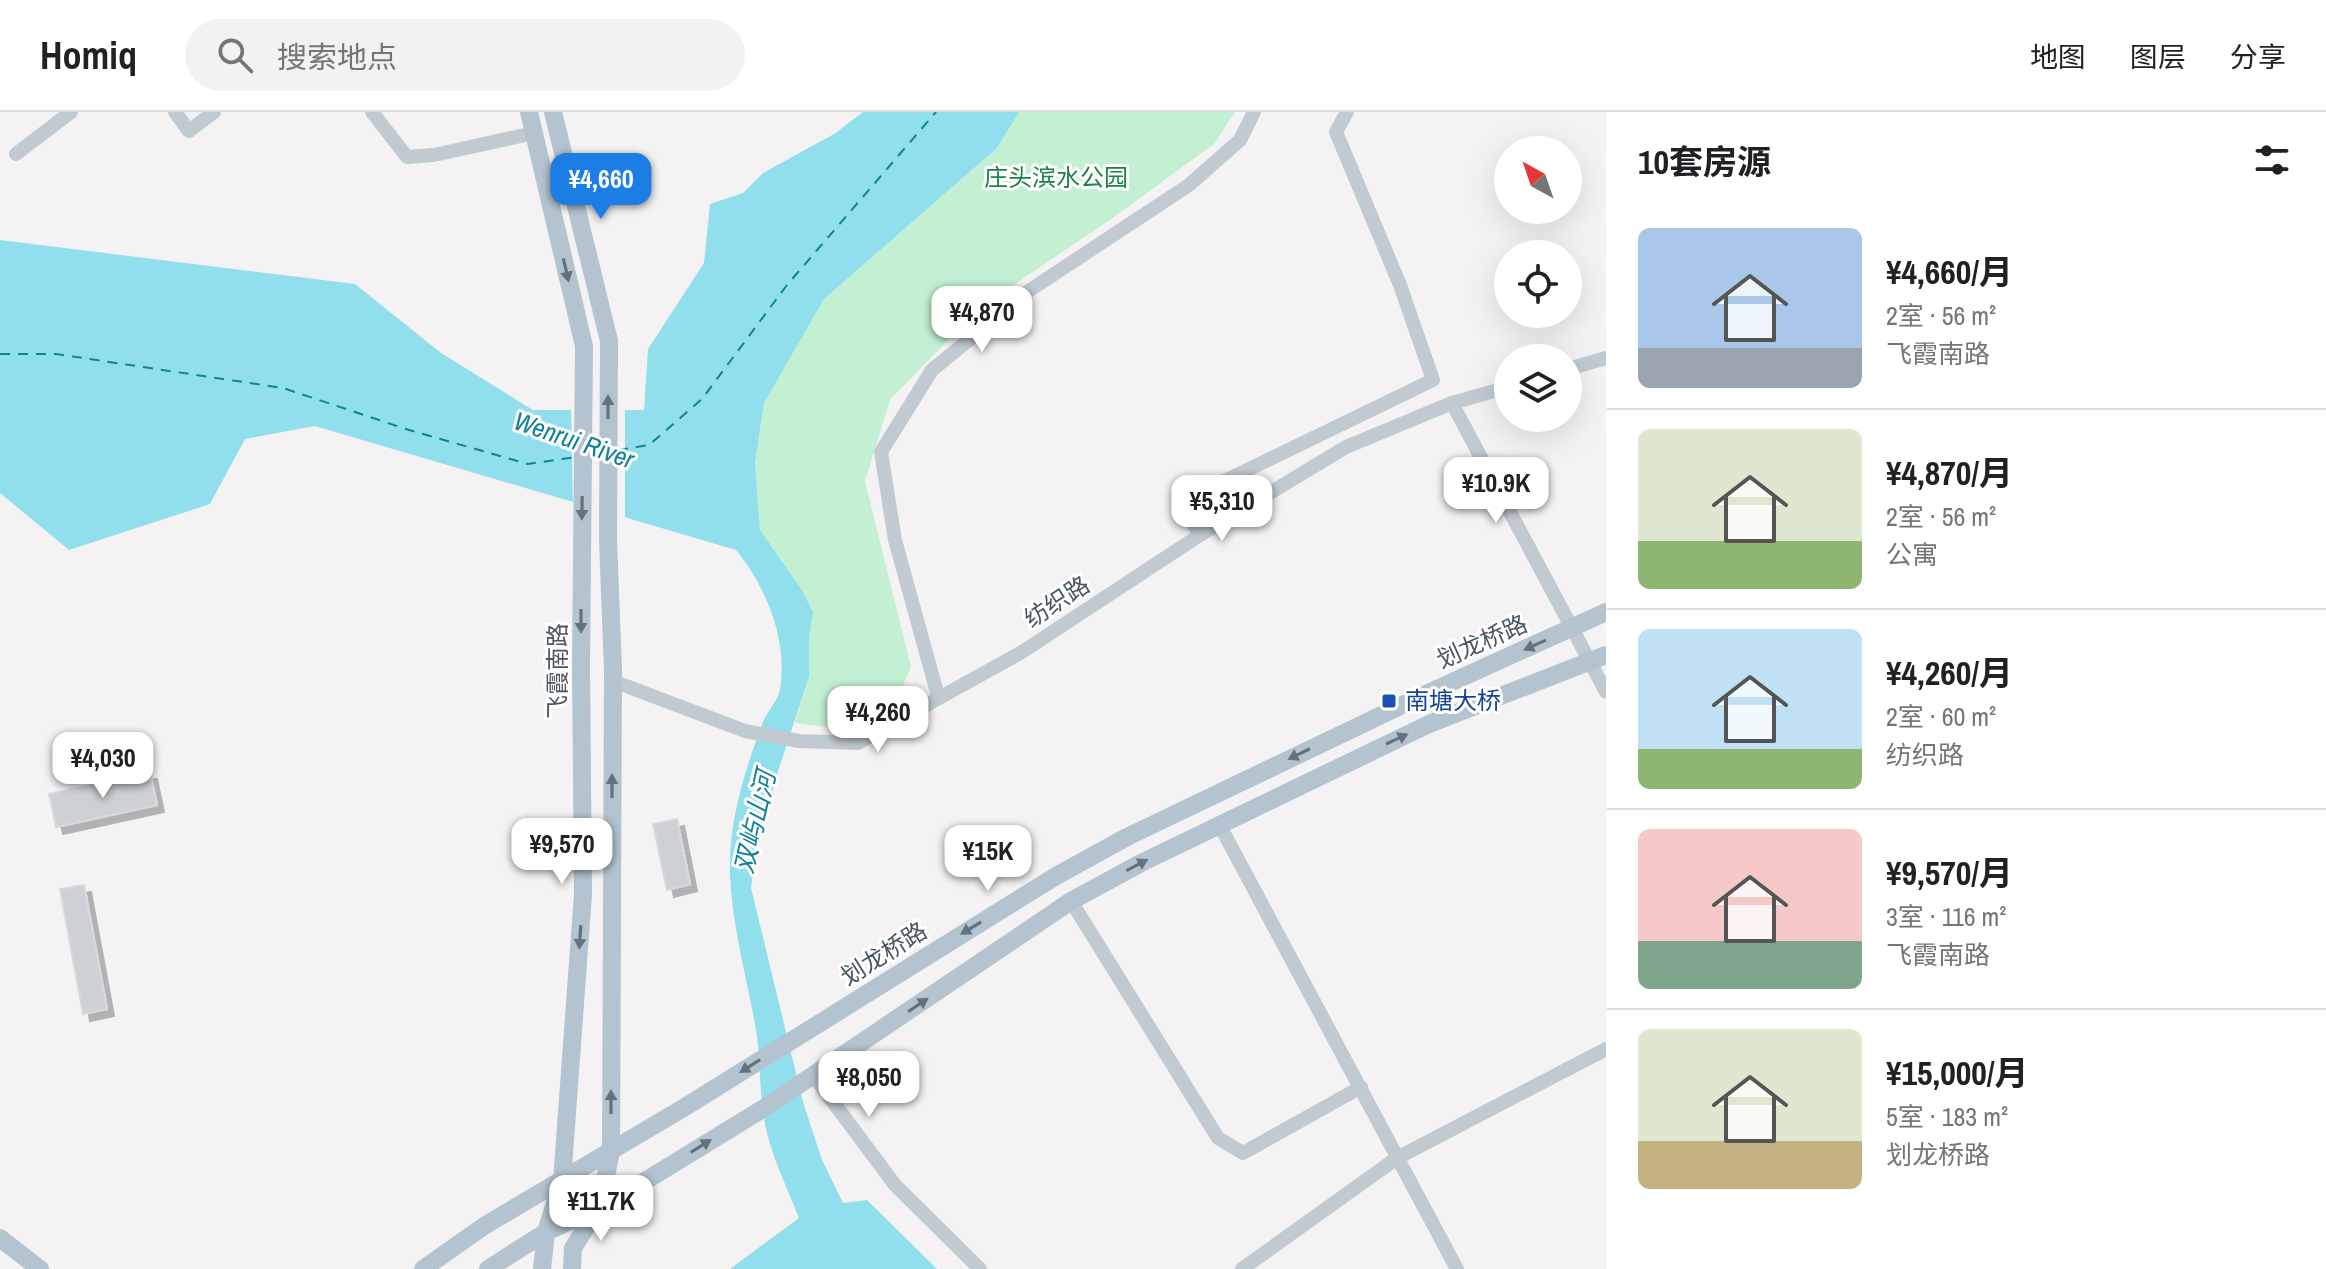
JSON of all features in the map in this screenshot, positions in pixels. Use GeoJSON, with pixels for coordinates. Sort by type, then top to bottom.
{"type":"FeatureCollection","features":[{"type":"Feature","properties":{"kind":"main road","name":"飞霞南路"},"geometry":{"type":"LineString","coordinates":[[529,112],[584,346],[583,894],[562,1181],[546,1232],[542,1269]]}},
{"type":"Feature","properties":{"kind":"main road"},"geometry":{"type":"LineString","coordinates":[[553,112],[609,341],[608,541],[613,681],[611,1152],[599,1207],[573,1248],[572,1269]]}},
{"type":"Feature","properties":{"kind":"main road","name":"划龙桥路"},"geometry":{"type":"LineString","coordinates":[[423,1269],[484,1226],[611,1152],[1056,876],[1116,843],[1417,698],[1606,612]]}},
{"type":"Feature","properties":{"kind":"main road"},"geometry":{"type":"LineString","coordinates":[[488,1269],[546,1232],[599,1207],[813,1075],[1071,901],[1219,824],[1429,724],[1598,658]]}},
{"type":"Feature","properties":{"kind":"main road"},"geometry":{"type":"LineString","coordinates":[[0,1238],[40,1269]]}},
{"type":"Feature","properties":{"kind":"street"},"geometry":{"type":"LineString","coordinates":[[16,154],[71,112]]}},
{"type":"Feature","properties":{"kind":"street"},"geometry":{"type":"LineString","coordinates":[[175,112],[189,131],[214,112]]}},
{"type":"Feature","properties":{"kind":"street"},"geometry":{"type":"LineString","coordinates":[[372,112],[407,157],[434,155],[534,133]]}},
{"type":"Feature","properties":{"kind":"street"},"geometry":{"type":"LineString","coordinates":[[938,696],[895,540],[881,452],[932,370],[1030,290],[1189,185],[1240,140],[1254,112]]}},
{"type":"Feature","properties":{"kind":"street"},"geometry":{"type":"LineString","coordinates":[[1200,535],[1179,503],[1433,380],[1400,285],[1336,132],[1347,112]]}},
{"type":"Feature","properties":{"kind":"street"},"geometry":{"type":"LineString","coordinates":[[1582,365],[1606,358]]}},
{"type":"Feature","properties":{"kind":"street","name":"纺织路"},"geometry":{"type":"LineString","coordinates":[[613,681],[745,731],[799,741],[858,743],[1022,652],[1200,535],[1346,447],[1452,403],[1494,391]]}},
{"type":"Feature","properties":{"kind":"street"},"geometry":{"type":"LineString","coordinates":[[1452,403],[1572,628],[1598,658],[1606,692]]}},
{"type":"Feature","properties":{"kind":"street"},"geometry":{"type":"LineString","coordinates":[[1219,824],[1457,1269]]}},
{"type":"Feature","properties":{"kind":"street"},"geometry":{"type":"LineString","coordinates":[[1071,901],[1218,1138],[1243,1153],[1361,1087]]}},
{"type":"Feature","properties":{"kind":"street"},"geometry":{"type":"LineString","coordinates":[[1242,1269],[1397,1158],[1606,1049]]}},
{"type":"Feature","properties":{"kind":"street"},"geometry":{"type":"LineString","coordinates":[[813,1075],[895,1185],[980,1269]]}},
{"type":"Feature","properties":{"kind":"green space","name":"庄头滨水公园"},"geometry":{"type":"Polygon","coordinates":[[[1019,112],[1235,112],[1214,144],[1114,217],[978,309],[890,400],[865,481],[911,667],[892,711],[826,727],[795,723],[809,677],[809,637],[813,612],[760,530],[755,463],[764,403],[824,299],[997,148],[1019,112]]]}},
{"type":"Feature","properties":{"kind":"water"},"geometry":{"type":"Polygon","coordinates":[[[863,112],[1019,112],[997,148],[824,299],[764,403],[755,463],[760,530],[801,589],[813,612],[809,637],[809,677],[756,851],[751,888],[803,1102],[822,1160],[843,1203],[867,1200],[937,1269],[730,1269],[799,1218],[773,1154],[764,1120],[757,1037],[731,894],[730,855],[739,797],[763,722],[779,694],[782,671],[773,616],[747,565],[736,550],[315,426],[245,439],[210,504],[69,550],[0,493],[0,240],[355,284],[441,353],[533,410],[644,410],[648,349],[704,263],[710,204],[743,193],[763,173],[834,134],[863,112]]]}},
{"type":"Feature","properties":{"kind":"pier"},"geometry":{"type":"Polygon","coordinates":[[[571,406],[625,406],[625,521],[573,506],[571,406]]]}},
{"type":"Feature","properties":{"kind":"building"},"geometry":{"type":"Polygon","coordinates":[[[150,772],[157,805],[56,827],[49,794],[150,772]]]}},
{"type":"Feature","properties":{"kind":"building"},"geometry":{"type":"Polygon","coordinates":[[[677,819],[690,884],[667,890],[653,824],[677,819]]]}},
{"type":"Feature","properties":{"kind":"building"},"geometry":{"type":"Polygon","coordinates":[[[84,885],[107,1009],[83,1014],[60,889],[84,885]]]}},
{"type":"Feature","properties":{"kind":"ferry route"},"geometry":{"type":"LineString","coordinates":[[618,450],[649,445],[702,399],[787,285],[936,112]]}},
{"type":"Feature","properties":{"kind":"ferry route"},"geometry":{"type":"LineString","coordinates":[[0,354],[56,354],[283,388],[409,430],[528,464],[576,457]]}},
{"type":"Feature","properties":{"kind":"place","name":"南塘大桥"},"geometry":{"type":"Point","coordinates":[1389,701]}},
{"type":"Feature","properties":{"kind":"water label","name":"Wenrui River"},"geometry":{"type":"Point","coordinates":[574,440]}},
{"type":"Feature","properties":{"kind":"water label","name":"双屿山河"},"geometry":{"type":"Point","coordinates":[755,822]}}]}
